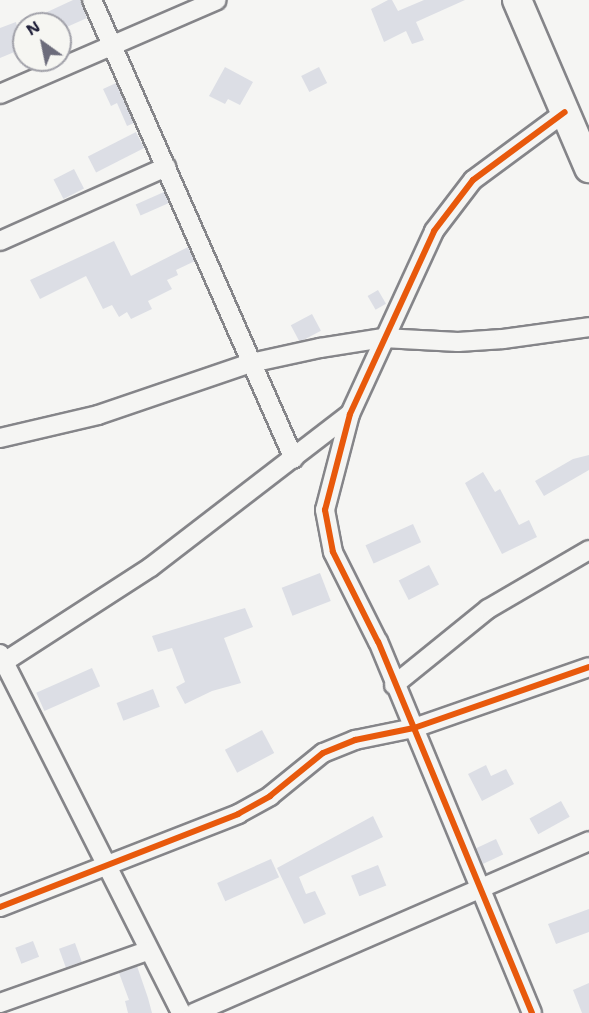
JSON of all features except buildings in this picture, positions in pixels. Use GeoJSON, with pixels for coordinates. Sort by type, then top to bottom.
{"type":"FeatureCollection","features":[{"type":"Feature","properties":{"kind":"main road"},"geometry":{"type":"LineString","coordinates":[[517,0],[589,168]]}},
{"type":"Feature","properties":{"kind":"street"},"geometry":{"type":"LineString","coordinates":[[92,0],[294,459]]}},
{"type":"Feature","properties":{"kind":"street"},"geometry":{"type":"LineString","coordinates":[[0,94],[217,0]]}},
{"type":"Feature","properties":{"kind":"street"},"geometry":{"type":"LineString","coordinates":[[532,1013],[478,888],[414,728],[333,552],[325,510],[350,414],[434,231],[473,180],[565,112]]}},
{"type":"Feature","properties":{"kind":"street"},"geometry":{"type":"LineString","coordinates":[[0,241],[166,167]]}},
{"type":"Feature","properties":{"kind":"street"},"geometry":{"type":"LineString","coordinates":[[0,438],[98,415],[251,363],[383,338],[458,342],[589,327]]}},
{"type":"Feature","properties":{"kind":"street"},"geometry":{"type":"LineString","coordinates":[[181,1013],[147,951],[2,658],[151,567],[350,414]]}},
{"type":"Feature","properties":{"kind":"street"},"geometry":{"type":"LineString","coordinates":[[394,685],[488,609],[589,550]]}},
{"type":"Feature","properties":{"kind":"street"},"geometry":{"type":"LineString","coordinates":[[0,907],[238,814],[270,796],[323,753],[355,740],[414,728],[589,667]]}},
{"type":"Feature","properties":{"kind":"street"},"geometry":{"type":"LineString","coordinates":[[194,1013],[478,888],[589,842]]}},
{"type":"Feature","properties":{"kind":"street"},"geometry":{"type":"LineString","coordinates":[[0,1003],[147,951]]}},
{"type":"Feature","properties":{"kind":"cycle path"},"geometry":{"type":"LineString","coordinates":[[532,1013],[378,642],[333,552],[325,510],[350,414],[434,231],[473,180],[565,112]]}},
{"type":"Feature","properties":{"kind":"cycle path"},"geometry":{"type":"LineString","coordinates":[[0,907],[238,814],[270,796],[323,753],[355,740],[414,728],[589,667]]}}]}
